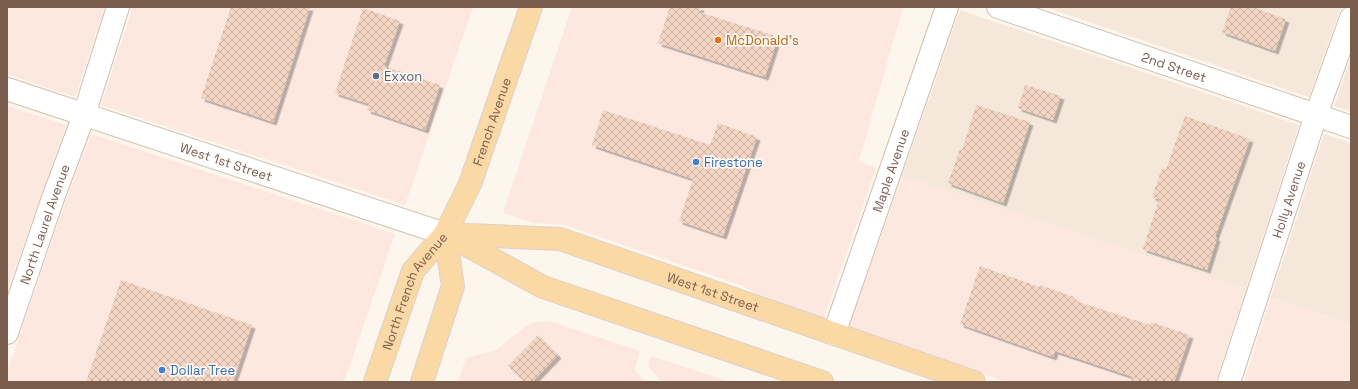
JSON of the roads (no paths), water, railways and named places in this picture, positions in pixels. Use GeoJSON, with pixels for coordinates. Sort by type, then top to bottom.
{"type":"FeatureCollection","features":[{"type":"Feature","properties":{"kind":"main road","name":"French Avenue"},"geometry":{"type":"LineString","coordinates":[[446,234],[470,184],[531,7]]}},
{"type":"Feature","properties":{"kind":"main road","name":"West 1st Street"},"geometry":{"type":"LineString","coordinates":[[446,234],[560,239],[974,382]]}},
{"type":"Feature","properties":{"kind":"main road","name":"West 1st Street"},"geometry":{"type":"LineString","coordinates":[[446,234],[543,287],[820,382]]}},
{"type":"Feature","properties":{"kind":"main road","name":"North French Avenue"},"geometry":{"type":"LineString","coordinates":[[375,382],[413,271],[446,234]]}},
{"type":"Feature","properties":{"kind":"main road","name":"North French Avenue"},"geometry":{"type":"LineString","coordinates":[[422,382],[453,286],[446,234]]}},
{"type":"Feature","properties":{"kind":"street","name":"North Laurel Avenue"},"geometry":{"type":"LineString","coordinates":[[7,333],[52,198],[84,115],[118,7]]}},
{"type":"Feature","properties":{"kind":"street","name":"Maple Avenue"},"geometry":{"type":"LineString","coordinates":[[834,334],[946,7]]}},
{"type":"Feature","properties":{"kind":"street","name":"2nd Street"},"geometry":{"type":"LineString","coordinates":[[998,7],[1351,127]]}},
{"type":"Feature","properties":{"kind":"street","name":"Holly Avenue"},"geometry":{"type":"LineString","coordinates":[[1229,382],[1316,116],[1351,18]]}},
{"type":"Feature","properties":{"kind":"street","name":"West 1st Street"},"geometry":{"type":"LineString","coordinates":[[7,89],[446,234]]}},
{"type":"Feature","properties":{"kind":"place","name":"McDonald's"},"geometry":{"type":"Point","coordinates":[718,40]}},
{"type":"Feature","properties":{"kind":"place","name":"Exxon"},"geometry":{"type":"Point","coordinates":[376,76]}},
{"type":"Feature","properties":{"kind":"place","name":"Firestone"},"geometry":{"type":"Point","coordinates":[696,162]}},
{"type":"Feature","properties":{"kind":"place","name":"Dollar Tree"},"geometry":{"type":"Point","coordinates":[162,370]}}]}
